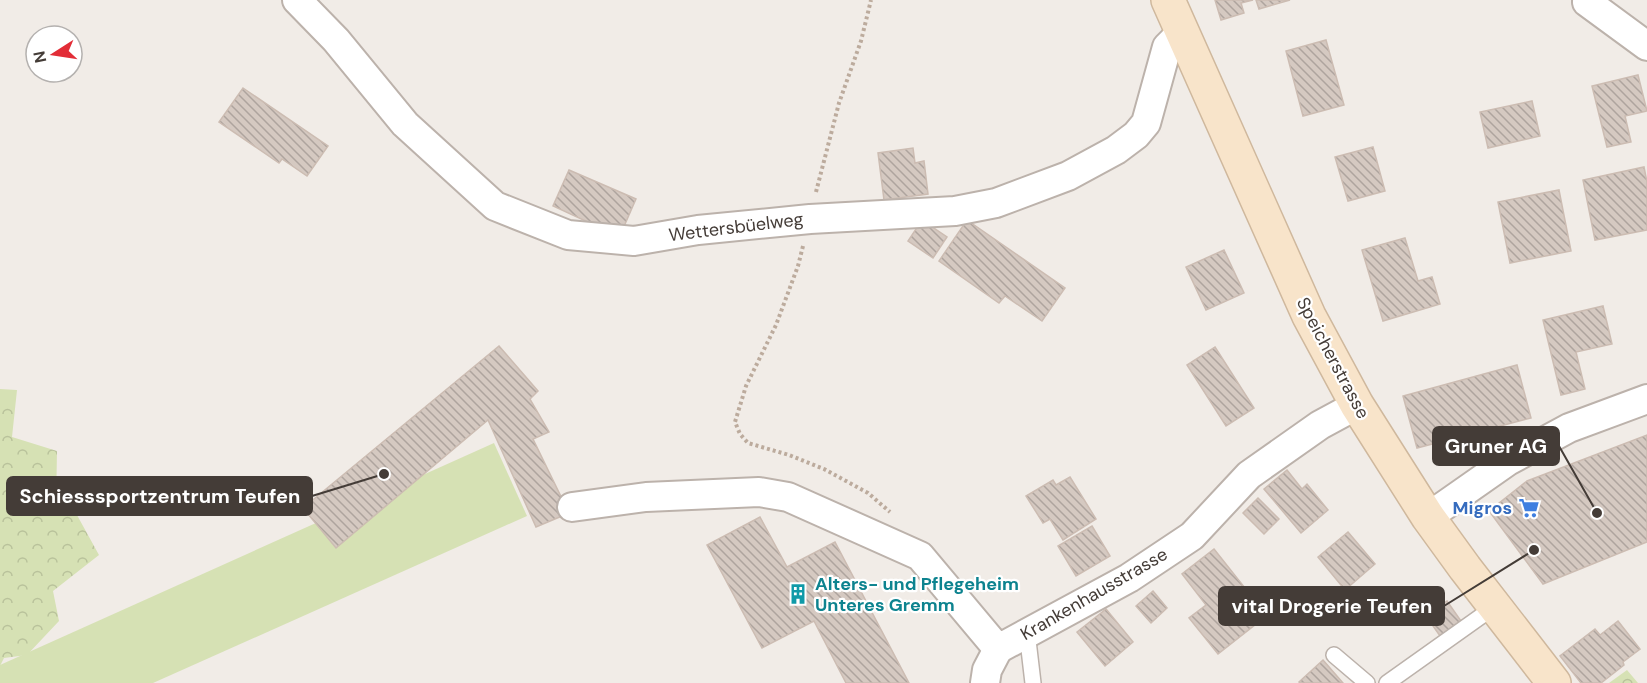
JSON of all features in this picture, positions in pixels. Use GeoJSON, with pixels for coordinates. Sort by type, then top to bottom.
{"type":"FeatureCollection","features":[{"type":"Feature","properties":{"kind":"main road","name":"Speicherstrasse"},"geometry":{"type":"LineString","coordinates":[[1168,0],[1309,316],[1357,405],[1428,517],[1494,607],[1554,683]]}},
{"type":"Feature","properties":{"kind":"street","name":"Wettersbüelweg"},"geometry":{"type":"LineString","coordinates":[[297,0],[336,40],[405,124],[495,206],[568,236],[634,241],[698,230],[810,219],[954,211],[996,203],[1068,176],[1116,150],[1137,135],[1146,123],[1167,47],[1182,32]]}},
{"type":"Feature","properties":{"kind":"street"},"geometry":{"type":"LineString","coordinates":[[1587,2],[1647,46]]}},
{"type":"Feature","properties":{"kind":"street"},"geometry":{"type":"LineString","coordinates":[[1428,517],[1508,461],[1569,428],[1647,399]]}},
{"type":"Feature","properties":{"kind":"street","name":"Krankenhausstrasse"},"geometry":{"type":"LineString","coordinates":[[998,649],[1129,578],[1192,536],[1249,475],[1320,425],[1357,405]]}},
{"type":"Feature","properties":{"kind":"street"},"geometry":{"type":"LineString","coordinates":[[572,507],[646,497],[759,492],[788,497],[920,556],[998,649],[987,670],[985,683]]}},
{"type":"Feature","properties":{"kind":"lane"},"geometry":{"type":"LineString","coordinates":[[1387,683],[1494,607]]}},
{"type":"Feature","properties":{"kind":"lane"},"geometry":{"type":"LineString","coordinates":[[1028,632],[1033,683]]}},
{"type":"Feature","properties":{"kind":"lane"},"geometry":{"type":"LineString","coordinates":[[1334,655],[1367,683]]}},
{"type":"Feature","properties":{"kind":"path"},"geometry":{"type":"LineString","coordinates":[[871,0],[861,41],[839,103],[798,266],[776,325],[746,386],[735,422],[740,434],[748,443],[789,455],[824,469],[868,493],[898,518]]}},
{"type":"Feature","properties":{"kind":"green space"},"geometry":{"type":"Polygon","coordinates":[[[0,389],[17,390],[12,437],[57,451],[56,507],[72,506],[99,555],[53,591],[59,621],[27,655],[4,658],[0,666],[0,389]]]}},
{"type":"Feature","properties":{"kind":"green space"},"geometry":{"type":"Polygon","coordinates":[[[494,443],[527,516],[153,683],[0,683],[0,665],[494,443]]]}},
{"type":"Feature","properties":{"kind":"green space"},"geometry":{"type":"Polygon","coordinates":[[[1627,670],[1638,683],[1609,683],[1627,670]]]}},
{"type":"Feature","properties":{"kind":"building"},"geometry":{"type":"Polygon","coordinates":[[[1215,0],[1253,0],[1241,3],[1244,13],[1221,20],[1215,0]]]}},
{"type":"Feature","properties":{"kind":"building"},"geometry":{"type":"Polygon","coordinates":[[[1256,0],[1290,0],[1259,9],[1256,0]]]}},
{"type":"Feature","properties":{"kind":"building"},"geometry":{"type":"Polygon","coordinates":[[[1326,40],[1344,105],[1303,116],[1286,51],[1326,40]]]}},
{"type":"Feature","properties":{"kind":"building"},"geometry":{"type":"Polygon","coordinates":[[[1638,75],[1647,111],[1625,116],[1631,142],[1607,147],[1592,86],[1638,75]]]}},
{"type":"Feature","properties":{"kind":"building"},"geometry":{"type":"Polygon","coordinates":[[[243,88],[328,146],[307,176],[282,159],[279,163],[219,122],[243,88]]]}},
{"type":"Feature","properties":{"kind":"building"},"geometry":{"type":"Polygon","coordinates":[[[1532,101],[1540,136],[1488,148],[1480,112],[1532,101]]]}},
{"type":"Feature","properties":{"kind":"building"},"geometry":{"type":"Polygon","coordinates":[[[1373,147],[1385,191],[1348,201],[1335,157],[1373,147]]]}},
{"type":"Feature","properties":{"kind":"building"},"geometry":{"type":"Polygon","coordinates":[[[913,148],[915,163],[924,161],[928,194],[884,200],[878,153],[913,148]]]}},
{"type":"Feature","properties":{"kind":"building"},"geometry":{"type":"Polygon","coordinates":[[[1644,167],[1647,182],[1647,230],[1595,240],[1583,180],[1644,167]]]}},
{"type":"Feature","properties":{"kind":"building"},"geometry":{"type":"Polygon","coordinates":[[[569,170],[636,199],[622,231],[605,230],[553,206],[569,170]]]}},
{"type":"Feature","properties":{"kind":"building"},"geometry":{"type":"Polygon","coordinates":[[[1559,190],[1571,251],[1510,263],[1498,202],[1559,190]]]}},
{"type":"Feature","properties":{"kind":"building"},"geometry":{"type":"Polygon","coordinates":[[[922,220],[947,237],[933,258],[908,241],[922,220]]]}},
{"type":"Feature","properties":{"kind":"building"},"geometry":{"type":"Polygon","coordinates":[[[967,220],[1065,288],[1042,321],[1005,296],[999,303],[939,261],[967,220]]]}},
{"type":"Feature","properties":{"kind":"building"},"geometry":{"type":"Polygon","coordinates":[[[1405,238],[1418,281],[1432,277],[1440,304],[1383,321],[1362,250],[1405,238]]]}},
{"type":"Feature","properties":{"kind":"building"},"geometry":{"type":"Polygon","coordinates":[[[1224,250],[1244,293],[1206,310],[1186,267],[1224,250]]]}},
{"type":"Feature","properties":{"kind":"building"},"geometry":{"type":"Polygon","coordinates":[[[1603,306],[1612,344],[1576,352],[1585,389],[1561,395],[1543,320],[1603,306]]]}},
{"type":"Feature","properties":{"kind":"building"},"geometry":{"type":"Polygon","coordinates":[[[499,346],[538,391],[530,399],[549,432],[533,439],[569,513],[536,527],[488,420],[336,548],[303,508],[499,346]]]}},
{"type":"Feature","properties":{"kind":"building"},"geometry":{"type":"Polygon","coordinates":[[[1215,347],[1254,408],[1226,426],[1187,365],[1215,347]]]}},
{"type":"Feature","properties":{"kind":"building"},"geometry":{"type":"Polygon","coordinates":[[[1517,365],[1531,418],[1417,448],[1403,396],[1517,365]]]}},
{"type":"Feature","properties":{"kind":"building"},"geometry":{"type":"Polygon","coordinates":[[[1647,435],[1647,542],[1543,584],[1489,511],[1527,481],[1647,435]]]}},
{"type":"Feature","properties":{"kind":"building"},"geometry":{"type":"Polygon","coordinates":[[[1287,470],[1302,489],[1307,484],[1328,510],[1301,533],[1264,489],[1287,470]]]}},
{"type":"Feature","properties":{"kind":"building"},"geometry":{"type":"Polygon","coordinates":[[[1070,477],[1096,519],[1063,540],[1050,519],[1043,523],[1026,496],[1053,480],[1056,485],[1070,477]]]}},
{"type":"Feature","properties":{"kind":"building"},"geometry":{"type":"Polygon","coordinates":[[[1258,498],[1279,519],[1264,534],[1243,513],[1258,498]]]}},
{"type":"Feature","properties":{"kind":"building","name":"Alters- und Pflegeheim Unteres Gremm"},"geometry":{"type":"Polygon","coordinates":[[[760,517],[787,567],[835,542],[909,683],[846,683],[814,621],[762,648],[707,545],[760,517]]]}},
{"type":"Feature","properties":{"kind":"building"},"geometry":{"type":"Polygon","coordinates":[[[1092,526],[1110,556],[1076,576],[1058,546],[1092,526]]]}},
{"type":"Feature","properties":{"kind":"building"},"geometry":{"type":"Polygon","coordinates":[[[1348,532],[1375,564],[1345,590],[1318,557],[1348,532]]]}},
{"type":"Feature","properties":{"kind":"building"},"geometry":{"type":"Polygon","coordinates":[[[1214,549],[1245,588],[1234,596],[1256,624],[1218,654],[1189,618],[1206,605],[1182,574],[1214,549]]]}},
{"type":"Feature","properties":{"kind":"building"},"geometry":{"type":"Polygon","coordinates":[[[1153,591],[1167,608],[1151,623],[1136,606],[1153,591]]]}},
{"type":"Feature","properties":{"kind":"building"},"geometry":{"type":"Polygon","coordinates":[[[1447,601],[1461,621],[1440,636],[1426,616],[1447,601]]]}},
{"type":"Feature","properties":{"kind":"building"},"geometry":{"type":"Polygon","coordinates":[[[1106,609],[1133,642],[1105,666],[1077,632],[1106,609]]]}},
{"type":"Feature","properties":{"kind":"building"},"geometry":{"type":"Polygon","coordinates":[[[1618,621],[1640,649],[1601,683],[1581,683],[1560,656],[1595,629],[1600,635],[1618,621]]]}},
{"type":"Feature","properties":{"kind":"building"},"geometry":{"type":"Polygon","coordinates":[[[1323,660],[1343,683],[1299,682],[1323,660]]]}},
{"type":"Feature","properties":{"kind":"place","name":"Schiesssportzentrum Teufen"},"geometry":{"type":"Point","coordinates":[384,474]}},
{"type":"Feature","properties":{"kind":"place","name":"Migros"},"geometry":{"type":"Point","coordinates":[1529,508]}},
{"type":"Feature","properties":{"kind":"place","name":"Gruner AG"},"geometry":{"type":"Point","coordinates":[1597,513]}},
{"type":"Feature","properties":{"kind":"place","name":"vital Drogerie Teufen"},"geometry":{"type":"Point","coordinates":[1534,550]}},
{"type":"Feature","properties":{"kind":"place","name":"Alters- und Pflegeheim Unteres Gremm"},"geometry":{"type":"Point","coordinates":[798,594]}}]}
